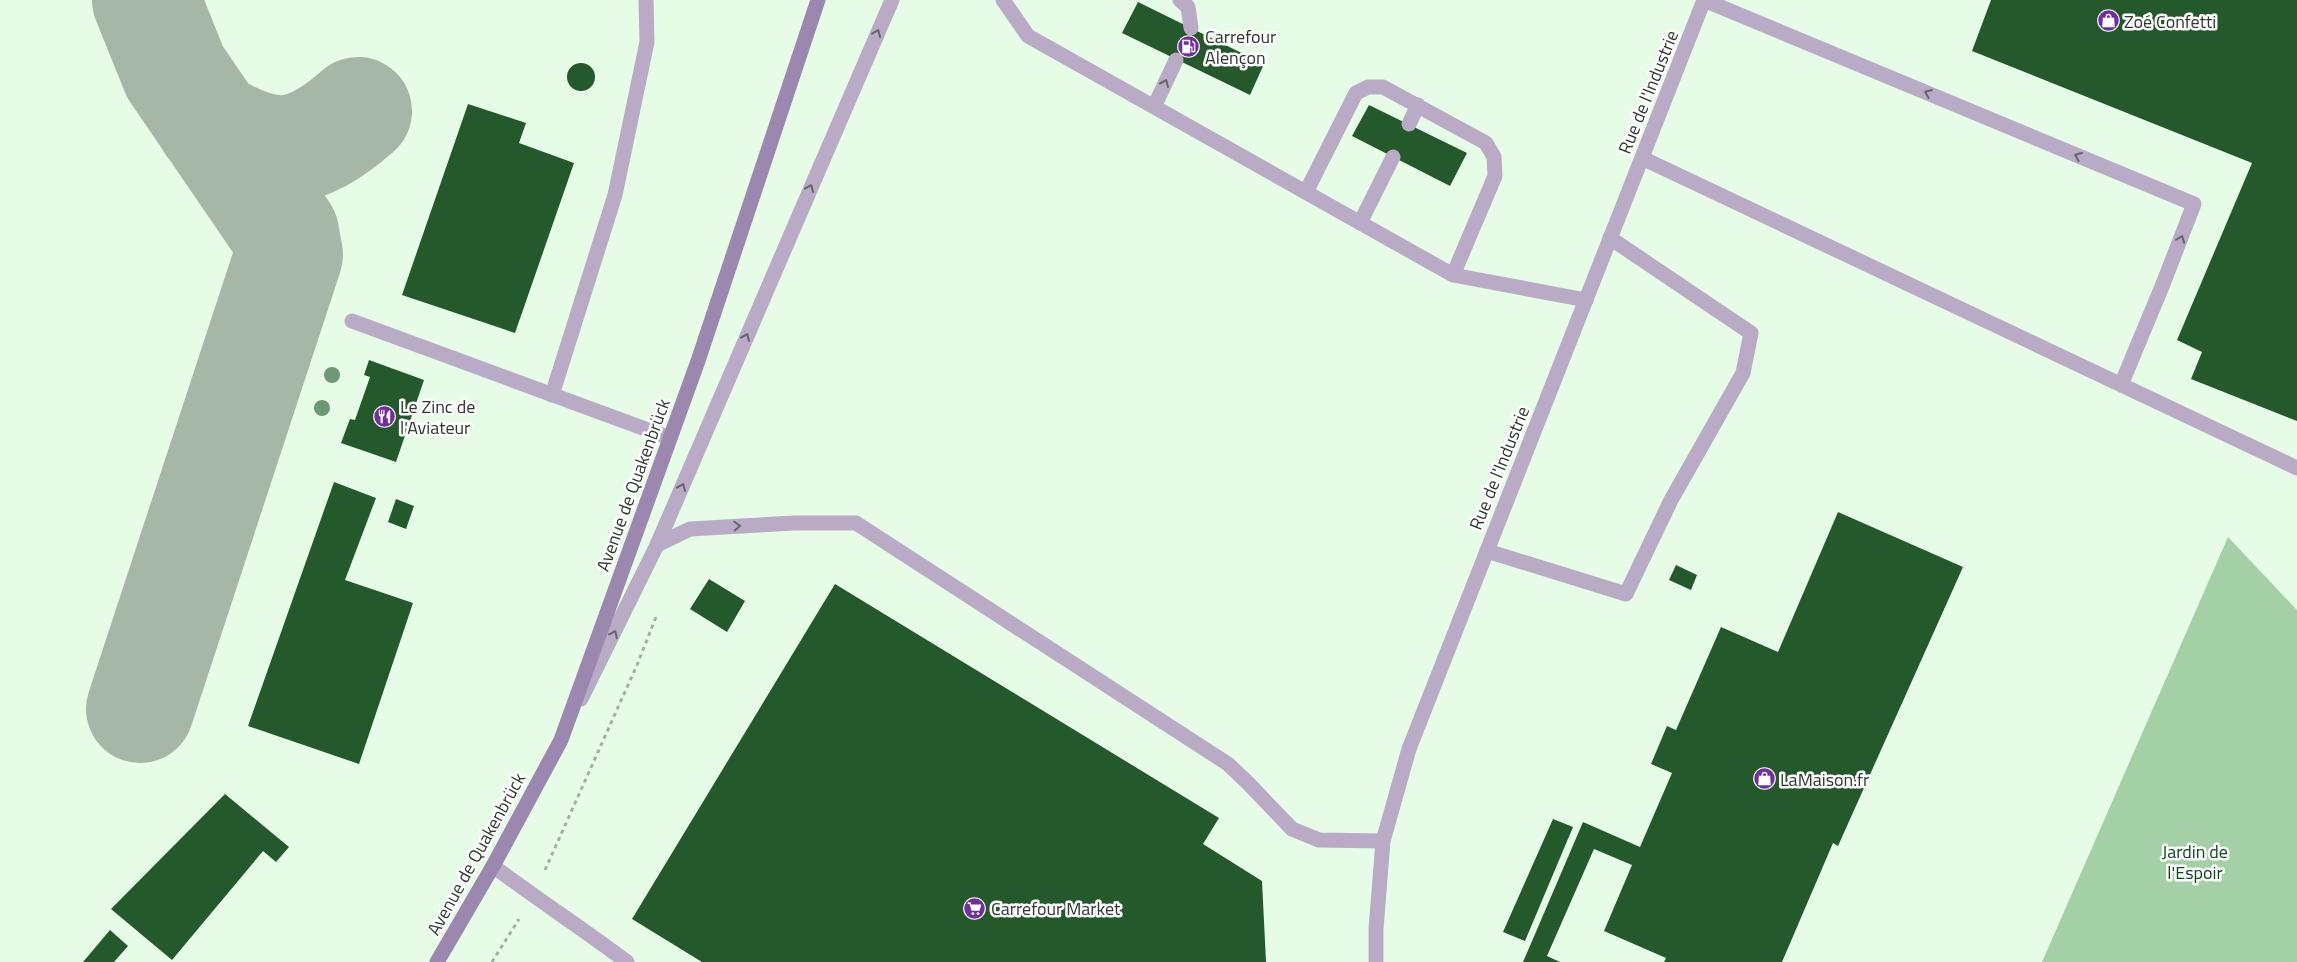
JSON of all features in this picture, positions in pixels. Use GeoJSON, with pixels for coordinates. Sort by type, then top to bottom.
{"type":"FeatureCollection","features":[{"type":"Feature","properties":{"kind":"main road","name":"Avenue de Quakenbrück"},"geometry":{"type":"LineString","coordinates":[[437,962],[494,866],[561,740],[670,438],[818,0]]}},
{"type":"Feature","properties":{"kind":"street"},"geometry":{"type":"LineString","coordinates":[[552,395],[615,195],[646,42],[646,0]]}},
{"type":"Feature","properties":{"kind":"street"},"geometry":{"type":"LineString","coordinates":[[561,740],[658,545],[892,0]]}},
{"type":"Feature","properties":{"kind":"street"},"geometry":{"type":"LineString","coordinates":[[1004,0],[1028,36],[1453,275],[1586,300]]}},
{"type":"Feature","properties":{"kind":"street"},"geometry":{"type":"LineString","coordinates":[[1180,0],[1188,7],[1191,28]]}},
{"type":"Feature","properties":{"kind":"street"},"geometry":{"type":"LineString","coordinates":[[1704,0],[2194,204],[2121,385]]}},
{"type":"Feature","properties":{"kind":"street","name":"Rue de l'Industrie"},"geometry":{"type":"LineString","coordinates":[[1376,962],[1376,929],[1383,841],[1409,749],[1704,0]]}},
{"type":"Feature","properties":{"kind":"street"},"geometry":{"type":"LineString","coordinates":[[1154,107],[1176,60]]}},
{"type":"Feature","properties":{"kind":"street"},"geometry":{"type":"LineString","coordinates":[[1306,192],[1356,93],[1368,87],[1383,87],[1486,143],[1494,157],[1495,176],[1453,275]]}},
{"type":"Feature","properties":{"kind":"street"},"geometry":{"type":"LineString","coordinates":[[1409,124],[1418,105]]}},
{"type":"Feature","properties":{"kind":"street"},"geometry":{"type":"LineString","coordinates":[[1360,223],[1393,157]]}},
{"type":"Feature","properties":{"kind":"street"},"geometry":{"type":"LineString","coordinates":[[1642,158],[2297,468]]}},
{"type":"Feature","properties":{"kind":"street"},"geometry":{"type":"LineString","coordinates":[[1487,551],[1626,594],[1671,500],[1743,373],[1751,333],[1610,238]]}},
{"type":"Feature","properties":{"kind":"street"},"geometry":{"type":"LineString","coordinates":[[352,321],[670,438]]}},
{"type":"Feature","properties":{"kind":"street"},"geometry":{"type":"LineString","coordinates":[[658,545],[690,529],[794,523],[856,524],[1228,764],[1248,782],[1292,830],[1319,840],[1383,841]]}},
{"type":"Feature","properties":{"kind":"street"},"geometry":{"type":"LineString","coordinates":[[494,866],[533,896],[569,918],[627,962]]}},
{"type":"Feature","properties":{"kind":"green space","name":"Jardin de l'Espoir"},"geometry":{"type":"Polygon","coordinates":[[[2228,537],[2297,610],[2297,962],[2042,962],[2228,537]]]}},
{"type":"Feature","properties":{"kind":"building"},"geometry":{"type":"Polygon","coordinates":[[[1991,0],[2297,0],[2297,421],[2191,379],[2202,352],[2177,340],[2252,163],[1972,51],[1991,0]]]}},
{"type":"Feature","properties":{"kind":"building","name":"Carrefour Alençon"},"geometry":{"type":"Polygon","coordinates":[[[1138,2],[1264,64],[1250,95],[1122,33],[1138,2]]]}},
{"type":"Feature","properties":{"kind":"building"},"geometry":{"type":"Polygon","coordinates":[[[581,63],[591,67],[595,77],[591,87],[581,91],[571,87],[567,77],[571,67],[581,63]]]}},
{"type":"Feature","properties":{"kind":"building"},"geometry":{"type":"Polygon","coordinates":[[[468,104],[526,123],[519,143],[574,163],[515,333],[402,295],[468,104]]]}},
{"type":"Feature","properties":{"kind":"building"},"geometry":{"type":"Polygon","coordinates":[[[1369,105],[1467,153],[1450,186],[1352,136],[1369,105]]]}},
{"type":"Feature","properties":{"kind":"building"},"geometry":{"type":"Polygon","coordinates":[[[369,360],[424,380],[396,462],[341,443],[350,419],[355,420],[370,377],[364,375],[369,360]]]}},
{"type":"Feature","properties":{"kind":"building"},"geometry":{"type":"Polygon","coordinates":[[[334,482],[376,498],[345,580],[413,603],[359,764],[248,726],[334,482]]]}},
{"type":"Feature","properties":{"kind":"building"},"geometry":{"type":"Polygon","coordinates":[[[396,499],[414,506],[406,529],[388,522],[396,499]]]}},
{"type":"Feature","properties":{"kind":"building"},"geometry":{"type":"Polygon","coordinates":[[[1838,512],[1963,567],[1838,846],[1833,843],[1782,962],[1664,962],[1666,958],[1604,931],[1632,865],[1594,849],[1547,956],[1560,962],[1523,962],[1583,822],[1640,847],[1672,773],[1651,764],[1667,726],[1676,730],[1721,627],[1778,652],[1838,512]]]}},
{"type":"Feature","properties":{"kind":"building"},"geometry":{"type":"Polygon","coordinates":[[[1676,565],[1697,575],[1691,590],[1669,580],[1676,565]]]}},
{"type":"Feature","properties":{"kind":"building"},"geometry":{"type":"Polygon","coordinates":[[[709,579],[745,601],[727,632],[690,609],[709,579]]]}},
{"type":"Feature","properties":{"kind":"building"},"geometry":{"type":"Polygon","coordinates":[[[835,584],[1219,818],[1203,844],[1262,881],[1266,962],[702,962],[632,919],[835,584]]]}},
{"type":"Feature","properties":{"kind":"building"},"geometry":{"type":"Polygon","coordinates":[[[225,794],[289,847],[276,862],[263,851],[172,960],[111,909],[225,794]]]}},
{"type":"Feature","properties":{"kind":"building"},"geometry":{"type":"Polygon","coordinates":[[[1553,819],[1573,827],[1525,941],[1503,932],[1553,819]]]}},
{"type":"Feature","properties":{"kind":"building"},"geometry":{"type":"Polygon","coordinates":[[[110,930],[128,946],[114,962],[83,962],[110,930]]]}},
{"type":"Feature","properties":{"kind":"taxiway"},"geometry":{"type":"LineString","coordinates":[[140,709],[289,255],[285,233],[175,72],[146,0]]}},
{"type":"Feature","properties":{"kind":"taxiway"},"geometry":{"type":"LineString","coordinates":[[210,124],[251,144],[286,149],[303,146],[320,138],[358,111]]}},
{"type":"Feature","properties":{"kind":"place","name":"Zoé Confetti"},"geometry":{"type":"Point","coordinates":[2108,21]}},
{"type":"Feature","properties":{"kind":"place","name":"Carrefour Alençon"},"geometry":{"type":"Point","coordinates":[1189,46]}},
{"type":"Feature","properties":{"kind":"place","name":"Le Zinc de l'Aviateur"},"geometry":{"type":"Point","coordinates":[384,416]}},
{"type":"Feature","properties":{"kind":"place","name":"LaMaison.fr"},"geometry":{"type":"Point","coordinates":[1764,779]}},
{"type":"Feature","properties":{"kind":"place","name":"Carrefour Market"},"geometry":{"type":"Point","coordinates":[975,908]}}]}
